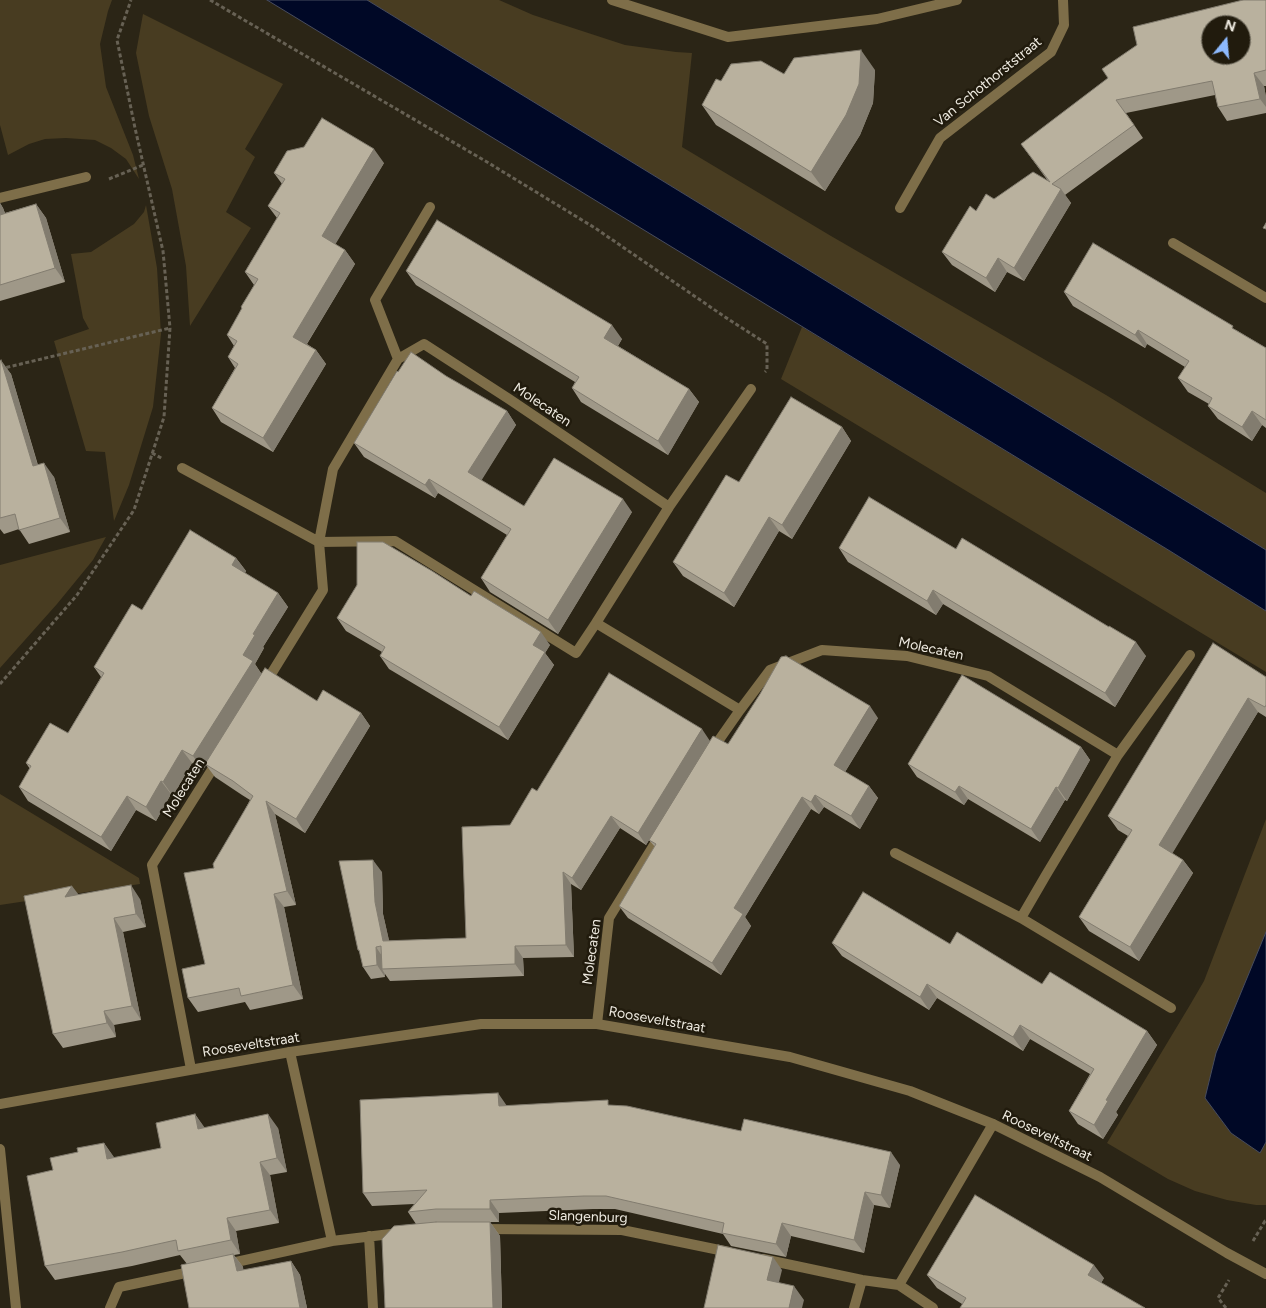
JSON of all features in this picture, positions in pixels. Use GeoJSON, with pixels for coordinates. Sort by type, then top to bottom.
{"type":"FeatureCollection","features":[{"type":"Feature","properties":{"kind":"street"},"geometry":{"type":"LineString","coordinates":[[612,0],[728,37],[877,19],[957,0]]}},
{"type":"Feature","properties":{"kind":"street","name":"Van Schothorststraat"},"geometry":{"type":"LineString","coordinates":[[900,208],[940,138],[1051,52],[1064,25],[1063,0]]}},
{"type":"Feature","properties":{"kind":"street"},"geometry":{"type":"LineString","coordinates":[[0,198],[86,177]]}},
{"type":"Feature","properties":{"kind":"street"},"geometry":{"type":"LineString","coordinates":[[398,359],[375,300],[430,207]]}},
{"type":"Feature","properties":{"kind":"street"},"geometry":{"type":"LineString","coordinates":[[1173,243],[1266,298]]}},
{"type":"Feature","properties":{"kind":"street","name":"Molecaten"},"geometry":{"type":"LineString","coordinates":[[261,690],[323,590],[319,542],[333,469],[398,359],[424,344],[669,507]]}},
{"type":"Feature","properties":{"kind":"street"},"geometry":{"type":"LineString","coordinates":[[182,468],[319,542],[396,541],[576,652],[669,507],[751,389]]}},
{"type":"Feature","properties":{"kind":"street"},"geometry":{"type":"LineString","coordinates":[[596,622],[740,710]]}},
{"type":"Feature","properties":{"kind":"street","name":"Molecaten"},"geometry":{"type":"LineString","coordinates":[[706,760],[770,670],[822,650],[907,656],[988,676],[1118,755]]}},
{"type":"Feature","properties":{"kind":"street"},"geometry":{"type":"LineString","coordinates":[[1021,918],[1118,755],[1190,655]]}},
{"type":"Feature","properties":{"kind":"street","name":"Molecaten"},"geometry":{"type":"LineString","coordinates":[[191,1069],[152,865],[225,748]]}},
{"type":"Feature","properties":{"kind":"street","name":"Molecaten"},"geometry":{"type":"LineString","coordinates":[[597,1024],[609,918],[665,827]]}},
{"type":"Feature","properties":{"kind":"street"},"geometry":{"type":"LineString","coordinates":[[895,853],[1021,918],[1171,1008]]}},
{"type":"Feature","properties":{"kind":"street","name":"Rooseveltstraat"},"geometry":{"type":"LineString","coordinates":[[0,1104],[290,1052],[481,1024],[597,1024],[790,1057],[910,1091],[993,1124],[1100,1177],[1227,1253],[1266,1274]]}},
{"type":"Feature","properties":{"kind":"street"},"geometry":{"type":"LineString","coordinates":[[290,1052],[332,1241]]}},
{"type":"Feature","properties":{"kind":"street"},"geometry":{"type":"LineString","coordinates":[[899,1286],[993,1124]]}},
{"type":"Feature","properties":{"kind":"street"},"geometry":{"type":"LineString","coordinates":[[0,1150],[16,1308]]}},
{"type":"Feature","properties":{"kind":"street","name":"Slangenburg"},"geometry":{"type":"LineString","coordinates":[[474,1229],[622,1230],[737,1254]]}},
{"type":"Feature","properties":{"kind":"street"},"geometry":{"type":"LineString","coordinates":[[110,1308],[118,1287],[332,1241],[407,1232]]}},
{"type":"Feature","properties":{"kind":"street"},"geometry":{"type":"LineString","coordinates":[[369,1236],[373,1308]]}},
{"type":"Feature","properties":{"kind":"street"},"geometry":{"type":"LineString","coordinates":[[756,1258],[899,1286],[933,1308]]}},
{"type":"Feature","properties":{"kind":"street"},"geometry":{"type":"LineString","coordinates":[[854,1308],[862,1280]]}},
{"type":"Feature","properties":{"kind":"path"},"geometry":{"type":"LineString","coordinates":[[0,684],[77,595],[134,510],[164,417],[170,328],[163,251],[117,40],[131,0]]}},
{"type":"Feature","properties":{"kind":"path"},"geometry":{"type":"LineString","coordinates":[[210,0],[487,162],[595,228],[725,318],[768,344],[767,370],[751,389]]}},
{"type":"Feature","properties":{"kind":"path"},"geometry":{"type":"LineString","coordinates":[[86,177],[110,179],[143,165]]}},
{"type":"Feature","properties":{"kind":"path"},"geometry":{"type":"LineString","coordinates":[[0,370],[170,328]]}},
{"type":"Feature","properties":{"kind":"shaded area"},"geometry":{"type":"Polygon","coordinates":[[[0,0],[112,0],[100,44],[106,87],[133,155],[139,179],[126,159],[111,148],[95,140],[45,139],[29,144],[8,155],[0,125],[0,0]]]}},
{"type":"Feature","properties":{"kind":"shaded area"},"geometry":{"type":"Polygon","coordinates":[[[367,0],[499,0],[533,15],[625,45],[692,53],[682,147],[831,236],[1106,395],[1266,493],[1266,550],[367,0]]]}},
{"type":"Feature","properties":{"kind":"shaded area"},"geometry":{"type":"Polygon","coordinates":[[[143,14],[283,84],[245,149],[255,157],[226,212],[251,228],[190,326],[186,266],[172,189],[149,116],[136,53],[143,14]]]}},
{"type":"Feature","properties":{"kind":"shaded area"},"geometry":{"type":"Polygon","coordinates":[[[146,205],[157,268],[161,334],[153,407],[129,485],[114,521],[105,452],[86,451],[54,341],[89,329],[83,318],[71,254],[91,252],[134,224],[144,212],[146,205]]]}},
{"type":"Feature","properties":{"kind":"shaded area"},"geometry":{"type":"Polygon","coordinates":[[[802,327],[1266,611],[1266,672],[781,379],[802,327]]]}},
{"type":"Feature","properties":{"kind":"shaded area"},"geometry":{"type":"Polygon","coordinates":[[[106,537],[93,560],[0,668],[0,565],[106,537]]]}},
{"type":"Feature","properties":{"kind":"shaded area"},"geometry":{"type":"Polygon","coordinates":[[[0,794],[139,878],[140,884],[0,905],[0,794]]]}},
{"type":"Feature","properties":{"kind":"shaded area"},"geometry":{"type":"Polygon","coordinates":[[[1266,819],[1266,932],[1205,1098],[1231,1133],[1259,1152],[1266,1142],[1266,1205],[1256,1205],[1227,1200],[1195,1191],[1168,1179],[1107,1143],[1204,981],[1266,819]]]}},
{"type":"Feature","properties":{"kind":"water"},"geometry":{"type":"Polygon","coordinates":[[[267,0],[367,0],[1266,550],[1266,611],[1170,551],[267,0]]]}},
{"type":"Feature","properties":{"kind":"water"},"geometry":{"type":"Polygon","coordinates":[[[1266,932],[1266,1142],[1260,1153],[1231,1133],[1205,1098],[1216,1053],[1266,932]]]}},
{"type":"Feature","properties":{"kind":"building"},"geometry":{"type":"Polygon","coordinates":[[[1243,0],[1266,0],[1266,70],[1254,73],[1260,99],[1218,107],[1212,81],[1116,100],[1134,125],[1052,184],[1061,189],[1014,268],[998,258],[986,278],[942,252],[970,206],[976,211],[986,194],[994,199],[1033,172],[1050,182],[1021,144],[1108,78],[1102,69],[1137,45],[1133,27],[1243,0]]]}},
{"type":"Feature","properties":{"kind":"building"},"geometry":{"type":"Polygon","coordinates":[[[861,50],[859,84],[846,115],[811,172],[702,105],[716,79],[721,81],[731,64],[761,61],[784,74],[794,58],[861,50]]]}},
{"type":"Feature","properties":{"kind":"building"},"geometry":{"type":"Polygon","coordinates":[[[322,118],[374,149],[322,236],[345,250],[293,337],[316,350],[263,438],[212,408],[238,364],[228,357],[237,341],[227,335],[258,279],[245,272],[280,213],[268,206],[285,179],[274,173],[287,151],[304,147],[322,118]]]}},
{"type":"Feature","properties":{"kind":"building"},"geometry":{"type":"Polygon","coordinates":[[[36,204],[55,268],[0,285],[0,215],[36,204]]]}},
{"type":"Feature","properties":{"kind":"building"},"geometry":{"type":"Polygon","coordinates":[[[437,220],[612,325],[604,338],[689,389],[658,441],[572,388],[579,377],[406,271],[437,220]]]}},
{"type":"Feature","properties":{"kind":"building"},"geometry":{"type":"Polygon","coordinates":[[[1093,243],[1233,326],[1232,328],[1266,348],[1266,420],[1252,411],[1242,427],[1208,406],[1212,398],[1178,378],[1189,361],[1138,330],[1135,335],[1064,292],[1093,243]]]}},
{"type":"Feature","properties":{"kind":"building"},"geometry":{"type":"Polygon","coordinates":[[[411,352],[446,376],[507,411],[468,472],[524,506],[554,458],[623,499],[548,620],[481,578],[511,529],[429,479],[425,485],[354,443],[397,371],[411,352]]]}},
{"type":"Feature","properties":{"kind":"building"},"geometry":{"type":"Polygon","coordinates":[[[1,360],[33,466],[44,463],[60,518],[19,530],[15,514],[0,518],[1,360]]]}},
{"type":"Feature","properties":{"kind":"building"},"geometry":{"type":"Polygon","coordinates":[[[791,397],[842,427],[782,525],[769,517],[724,593],[673,562],[726,475],[739,482],[791,397]]]}},
{"type":"Feature","properties":{"kind":"building"},"geometry":{"type":"Polygon","coordinates":[[[869,497],[956,549],[962,538],[1136,642],[1105,693],[933,590],[927,601],[839,548],[869,497]]]}},
{"type":"Feature","properties":{"kind":"building"},"geometry":{"type":"Polygon","coordinates":[[[190,530],[236,558],[232,565],[278,593],[253,634],[255,635],[243,655],[253,661],[193,756],[182,750],[146,807],[127,796],[101,837],[19,787],[31,766],[26,763],[50,723],[68,733],[104,673],[94,667],[132,604],[142,610],[190,530]]]}},
{"type":"Feature","properties":{"kind":"building"},"geometry":{"type":"Polygon","coordinates":[[[357,542],[383,542],[471,596],[474,591],[541,632],[533,645],[545,652],[499,727],[380,656],[385,647],[337,618],[357,585],[357,542]]]}},
{"type":"Feature","properties":{"kind":"building"},"geometry":{"type":"Polygon","coordinates":[[[1213,643],[1266,677],[1266,705],[1265,707],[1248,698],[1159,845],[1183,860],[1130,947],[1079,917],[1132,830],[1108,816],[1213,643]]]}},
{"type":"Feature","properties":{"kind":"building"},"geometry":{"type":"Polygon","coordinates":[[[786,656],[870,706],[834,765],[869,786],[851,816],[815,795],[811,802],[802,797],[734,908],[743,914],[712,963],[619,906],[656,844],[649,840],[713,736],[728,744],[781,657],[786,656]]]}},
{"type":"Feature","properties":{"kind":"building"},"geometry":{"type":"Polygon","coordinates":[[[265,668],[317,701],[323,690],[361,713],[296,819],[266,801],[287,891],[274,894],[293,985],[241,996],[239,988],[188,998],[182,969],[205,964],[184,873],[214,868],[213,864],[253,796],[205,764],[265,668]]]}},
{"type":"Feature","properties":{"kind":"building"},"geometry":{"type":"Polygon","coordinates":[[[609,673],[702,729],[638,833],[611,816],[572,878],[563,872],[566,945],[515,946],[515,964],[382,969],[381,946],[376,947],[377,965],[363,967],[339,861],[373,860],[375,902],[383,941],[466,938],[462,827],[510,825],[532,788],[537,791],[609,673]]]}},
{"type":"Feature","properties":{"kind":"building"},"geometry":{"type":"Polygon","coordinates":[[[962,675],[1081,747],[1058,788],[1056,787],[1031,829],[959,786],[955,792],[908,764],[962,675]]]}},
{"type":"Feature","properties":{"kind":"building"},"geometry":{"type":"Polygon","coordinates":[[[131,885],[136,914],[114,918],[132,1006],[104,1011],[107,1023],[53,1034],[24,896],[72,886],[65,897],[131,885]]]}},
{"type":"Feature","properties":{"kind":"building"},"geometry":{"type":"Polygon","coordinates":[[[863,892],[950,944],[957,932],[1042,984],[1050,972],[1147,1031],[1106,1100],[1108,1101],[1094,1125],[1069,1111],[1094,1069],[1020,1025],[1013,1037],[927,984],[920,997],[832,943],[863,892]]]}},
{"type":"Feature","properties":{"kind":"building"},"geometry":{"type":"Polygon","coordinates":[[[498,1093],[499,1106],[608,1100],[608,1105],[627,1106],[741,1131],[744,1119],[891,1152],[881,1195],[865,1192],[854,1240],[782,1223],[776,1244],[722,1233],[724,1223],[606,1196],[490,1200],[490,1209],[436,1209],[408,1212],[427,1190],[363,1193],[360,1100],[498,1093]]]}},
{"type":"Feature","properties":{"kind":"building"},"geometry":{"type":"Polygon","coordinates":[[[195,1114],[198,1129],[268,1114],[277,1158],[260,1162],[270,1210],[227,1218],[231,1240],[178,1251],[176,1240],[45,1266],[27,1176],[53,1170],[50,1158],[78,1152],[77,1148],[104,1143],[107,1159],[161,1148],[156,1123],[195,1114]]]}},
{"type":"Feature","properties":{"kind":"building"},"geometry":{"type":"Polygon","coordinates":[[[975,1195],[1094,1265],[1088,1275],[1145,1308],[960,1308],[966,1298],[927,1275],[975,1195]]]}},
{"type":"Feature","properties":{"kind":"building"},"geometry":{"type":"Polygon","coordinates":[[[436,1222],[490,1222],[493,1308],[385,1308],[382,1239],[394,1226],[436,1222]]]}},
{"type":"Feature","properties":{"kind":"building"},"geometry":{"type":"Polygon","coordinates":[[[718,1245],[773,1257],[767,1280],[794,1286],[789,1308],[704,1308],[718,1245]]]}},
{"type":"Feature","properties":{"kind":"building"},"geometry":{"type":"Polygon","coordinates":[[[233,1254],[237,1271],[291,1261],[300,1308],[189,1308],[181,1265],[233,1254]]]}}]}
